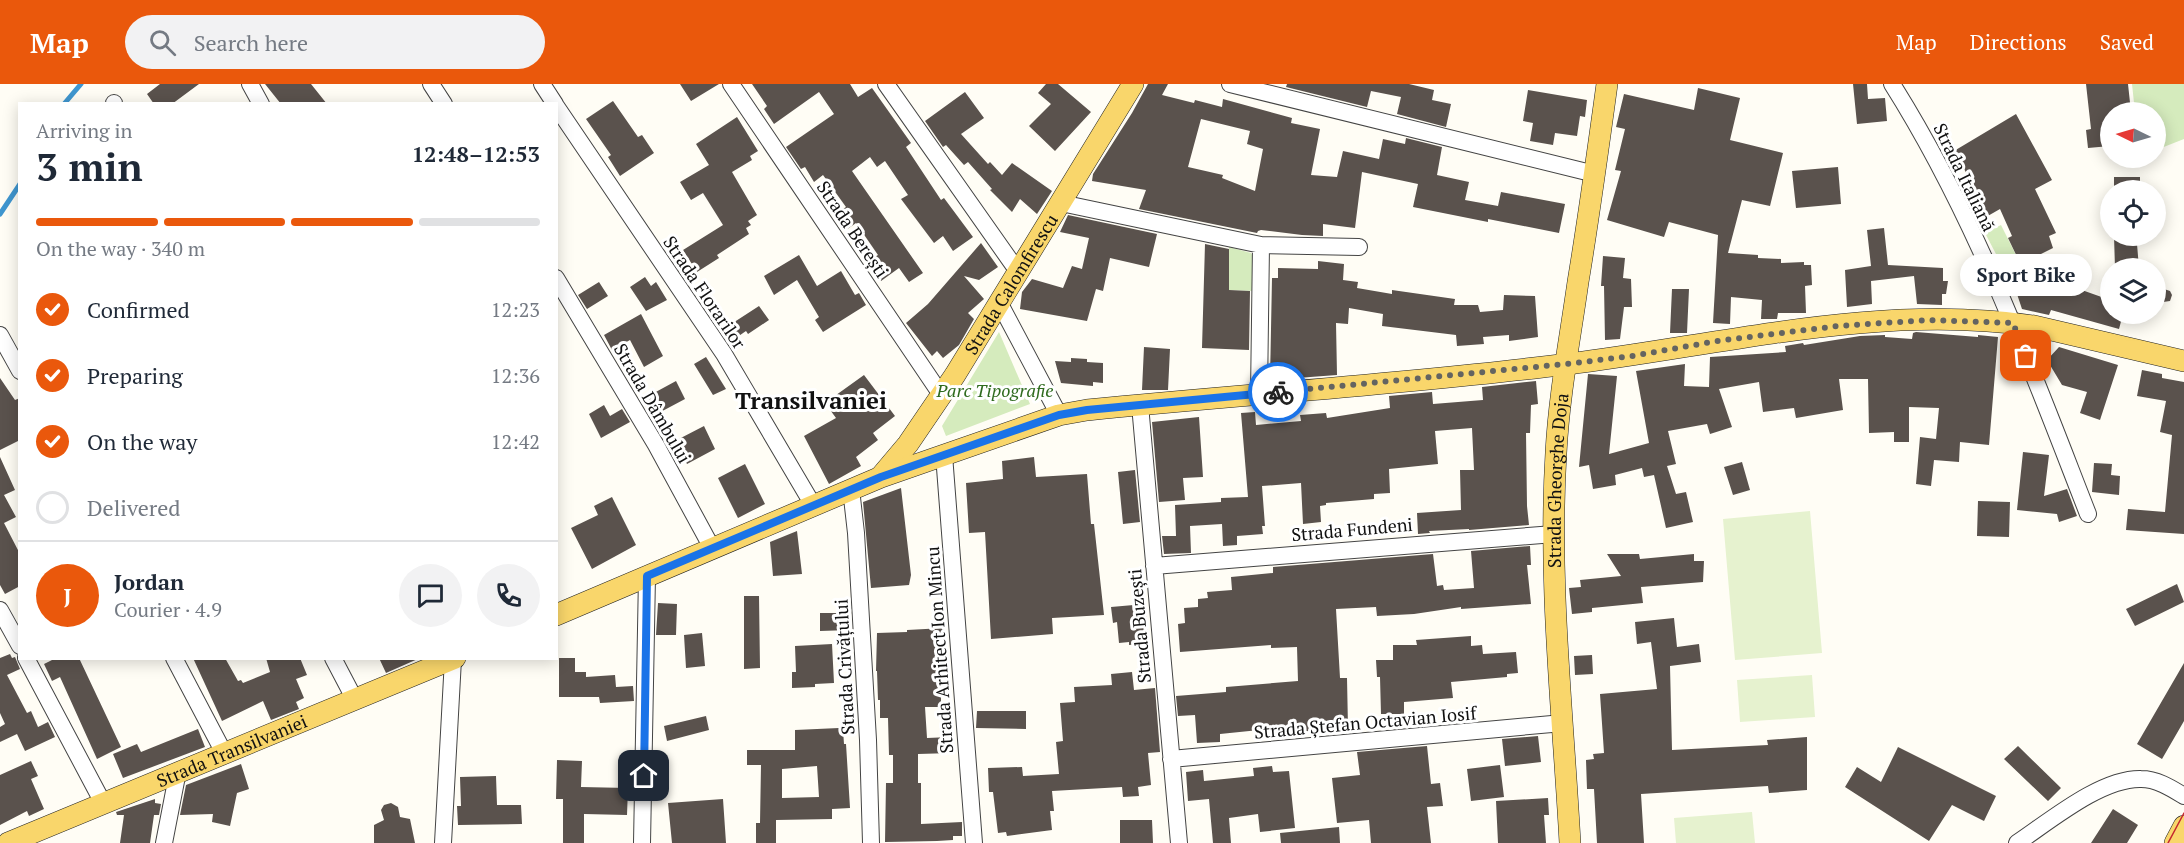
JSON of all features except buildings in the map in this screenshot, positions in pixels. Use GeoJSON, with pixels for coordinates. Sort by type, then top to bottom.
{"type":"FeatureCollection","features":[{"type":"Feature","properties":{"kind":"main road","name":"Strada Calomfirescu"},"geometry":{"type":"LineString","coordinates":[[881,477],[942,396],[1132,84]]}},
{"type":"Feature","properties":{"kind":"main road","name":"Strada Gheorghe Doja"},"geometry":{"type":"LineString","coordinates":[[1570,843],[1556,614],[1554,534],[1556,451],[1566,364],[1607,84]]}},
{"type":"Feature","properties":{"kind":"main road"},"geometry":{"type":"LineString","coordinates":[[558,614],[881,477],[1059,415],[1087,410],[1566,364],[1632,356],[1717,341],[1838,326],[1929,320],[2034,326],[2184,361]]}},
{"type":"Feature","properties":{"kind":"main road","name":"Strada Transilvaniei"},"geometry":{"type":"LineString","coordinates":[[8,843],[355,700],[424,664],[448,660]]}},
{"type":"Feature","properties":{"kind":"main road"},"geometry":{"type":"LineString","coordinates":[[2175,843],[2184,826]]}},
{"type":"Feature","properties":{"kind":"street"},"geometry":{"type":"LineString","coordinates":[[250,84],[260,102]]}},
{"type":"Feature","properties":{"kind":"street"},"geometry":{"type":"LineString","coordinates":[[431,84],[443,102]]}},
{"type":"Feature","properties":{"kind":"street","name":"Strada Florarilor"},"geometry":{"type":"LineString","coordinates":[[542,84],[554,102]]}},
{"type":"Feature","properties":{"kind":"street","name":"Strada Berești"},"geometry":{"type":"LineString","coordinates":[[730,84],[942,396]]}},
{"type":"Feature","properties":{"kind":"street"},"geometry":{"type":"LineString","coordinates":[[886,84],[1019,273]]}},
{"type":"Feature","properties":{"kind":"street"},"geometry":{"type":"LineString","coordinates":[[1230,84],[1595,174]]}},
{"type":"Feature","properties":{"kind":"street","name":"Strada Italiană"},"geometry":{"type":"LineString","coordinates":[[1892,84],[1948,185],[2013,323],[2088,514]]}},
{"type":"Feature","properties":{"kind":"street","name":"Strada Florarilor"},"geometry":{"type":"LineString","coordinates":[[558,108],[724,354],[813,505]]}},
{"type":"Feature","properties":{"kind":"street"},"geometry":{"type":"LineString","coordinates":[[1061,203],[1261,245],[1359,247]]}},
{"type":"Feature","properties":{"kind":"street"},"geometry":{"type":"LineString","coordinates":[[1259,394],[1261,245]]}},
{"type":"Feature","properties":{"kind":"street","name":"Strada Dâmbului"},"geometry":{"type":"LineString","coordinates":[[558,281],[656,445],[712,548]]}},
{"type":"Feature","properties":{"kind":"street"},"geometry":{"type":"LineString","coordinates":[[1000,304],[1059,415]]}},
{"type":"Feature","properties":{"kind":"street"},"geometry":{"type":"LineString","coordinates":[[0,335],[18,367]]}},
{"type":"Feature","properties":{"kind":"street","name":"Strada Buzești"},"geometry":{"type":"LineString","coordinates":[[1140,405],[1179,843]]}},
{"type":"Feature","properties":{"kind":"street","name":"Strada Arhitect Ion Mincu"},"geometry":{"type":"LineString","coordinates":[[944,454],[974,843]]}},
{"type":"Feature","properties":{"kind":"street","name":"Strada Crivățului"},"geometry":{"type":"LineString","coordinates":[[850,489],[857,545],[868,740],[871,843]]}},
{"type":"Feature","properties":{"kind":"street","name":"Strada Fundeni"},"geometry":{"type":"LineString","coordinates":[[1154,566],[1554,534]]}},
{"type":"Feature","properties":{"kind":"street"},"geometry":{"type":"LineString","coordinates":[[642,843],[647,576]]}},
{"type":"Feature","properties":{"kind":"street"},"geometry":{"type":"LineString","coordinates":[[0,610],[18,642]]}},
{"type":"Feature","properties":{"kind":"street"},"geometry":{"type":"LineString","coordinates":[[27,660],[103,803]]}},
{"type":"Feature","properties":{"kind":"street"},"geometry":{"type":"LineString","coordinates":[[175,660],[224,753]]}},
{"type":"Feature","properties":{"kind":"street"},"geometry":{"type":"LineString","coordinates":[[334,660],[355,700]]}},
{"type":"Feature","properties":{"kind":"street"},"geometry":{"type":"LineString","coordinates":[[443,843],[454,660]]}},
{"type":"Feature","properties":{"kind":"street","name":"Strada Ștefan Octavian Iosif"},"geometry":{"type":"LineString","coordinates":[[1171,759],[1563,723]]}},
{"type":"Feature","properties":{"kind":"street"},"geometry":{"type":"LineString","coordinates":[[164,843],[178,771]]}},
{"type":"Feature","properties":{"kind":"street"},"geometry":{"type":"LineString","coordinates":[[2017,843],[2099,789],[2118,781],[2142,779],[2158,782],[2184,796]]}},
{"type":"Feature","properties":{"kind":"green space"},"geometry":{"type":"Polygon","coordinates":[[[2132,84],[2184,84],[2184,139],[2166,146],[2166,102],[2134,102],[2132,84]]]}},
{"type":"Feature","properties":{"kind":"green space"},"geometry":{"type":"Polygon","coordinates":[[[2001,225],[2022,267],[2007,275],[1985,233],[2001,225]]]}},
{"type":"Feature","properties":{"kind":"green space"},"geometry":{"type":"Polygon","coordinates":[[[1229,247],[1251,253],[1254,258],[1253,291],[1229,290],[1229,247]]]}},
{"type":"Feature","properties":{"kind":"green space","name":"Parc Tipografie"},"geometry":{"type":"Polygon","coordinates":[[[999,332],[1030,404],[946,436],[942,426],[999,332]]]}},
{"type":"Feature","properties":{"kind":"green space"},"geometry":{"type":"Polygon","coordinates":[[[1810,511],[1822,653],[1735,660],[1723,519],[1810,511]]]}},
{"type":"Feature","properties":{"kind":"green space"},"geometry":{"type":"Polygon","coordinates":[[[1812,675],[1815,717],[1740,722],[1737,680],[1812,675]]]}},
{"type":"Feature","properties":{"kind":"green space"},"geometry":{"type":"Polygon","coordinates":[[[1752,812],[1755,843],[1676,843],[1674,818],[1752,812]]]}},
{"type":"Feature","properties":{"kind":"waterway"},"geometry":{"type":"LineString","coordinates":[[66,102],[81,84]]}},
{"type":"Feature","properties":{"kind":"waterway"},"geometry":{"type":"LineString","coordinates":[[0,214],[18,187]]}},
{"type":"Feature","properties":{"kind":"tram line"},"geometry":{"type":"LineString","coordinates":[[2168,843],[2184,813]]}},
{"type":"Feature","properties":{"kind":"way so far"},"geometry":{"type":"LineString","coordinates":[[1278,392],[1566,364],[1776,333],[1885,322],[1955,320],[2013,323],[2026,356]]}},
{"type":"Feature","properties":{"kind":"place","name":"Sport Bike"},"geometry":{"type":"Point","coordinates":[2026,356]}},
{"type":"Feature","properties":{"kind":"district","name":"Transilvaniei"},"geometry":{"type":"Point","coordinates":[811,400]}},
{"type":"Feature","properties":{"kind":"route"},"geometry":{"type":"LineString","coordinates":[[644,776],[647,576],[850,489],[1059,415],[1087,410],[1278,392]]}}]}
